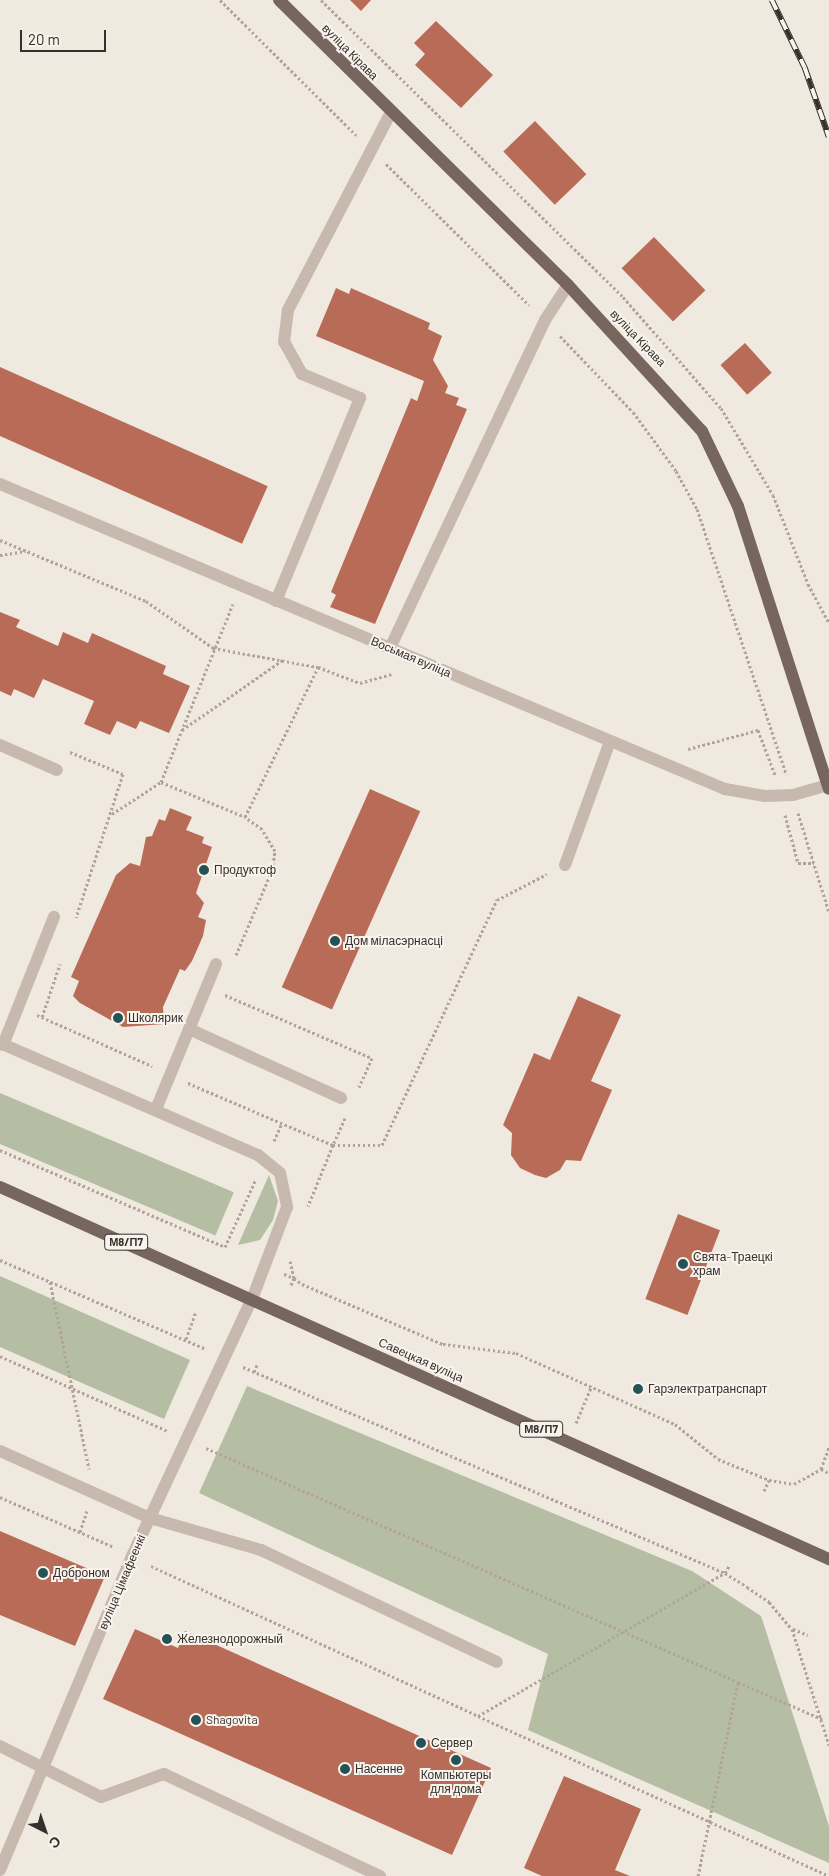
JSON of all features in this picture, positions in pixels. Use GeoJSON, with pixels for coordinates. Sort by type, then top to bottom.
{"type":"FeatureCollection","features":[{"type":"Feature","properties":{"kind":"main road","name":"вуліца Кірава"},"geometry":{"type":"LineString","coordinates":[[279,0],[568,285],[682,404],[722,468],[828,787]]}},
{"type":"Feature","properties":{"kind":"main road","name":"Савецкая вуліца"},"geometry":{"type":"LineString","coordinates":[[0,1187],[252,1298],[829,1559]]}},
{"type":"Feature","properties":{"kind":"street"},"geometry":{"type":"LineString","coordinates":[[276,601],[360,398],[302,374],[284,342],[288,310],[391,112]]}},
{"type":"Feature","properties":{"kind":"street"},"geometry":{"type":"LineString","coordinates":[[390,648],[545,320],[568,285]]}},
{"type":"Feature","properties":{"kind":"street","name":"Восьмая вуліца"},"geometry":{"type":"LineString","coordinates":[[0,484],[426,663],[608,744],[653,759],[725,789],[765,796],[792,795],[828,787]]}},
{"type":"Feature","properties":{"kind":"street"},"geometry":{"type":"LineString","coordinates":[[565,864],[608,744]]}},
{"type":"Feature","properties":{"kind":"street"},"geometry":{"type":"LineString","coordinates":[[0,745],[57,770]]}},
{"type":"Feature","properties":{"kind":"street"},"geometry":{"type":"LineString","coordinates":[[54,917],[2,1044],[156,1109],[265,1160]]}},
{"type":"Feature","properties":{"kind":"street"},"geometry":{"type":"LineString","coordinates":[[156,1109],[216,964]]}},
{"type":"Feature","properties":{"kind":"street"},"geometry":{"type":"LineString","coordinates":[[189,1029],[341,1098]]}},
{"type":"Feature","properties":{"kind":"street","name":"вуліца Цімафеенкі"},"geometry":{"type":"LineString","coordinates":[[0,1870],[5,1845],[43,1768],[132,1556],[184,1439],[225,1358],[252,1298],[287,1207],[280,1173],[265,1160]]}},
{"type":"Feature","properties":{"kind":"street"},"geometry":{"type":"LineString","coordinates":[[0,1451],[150,1518],[261,1550],[497,1662]]}},
{"type":"Feature","properties":{"kind":"street"},"geometry":{"type":"LineString","coordinates":[[0,1746],[101,1797],[164,1774],[380,1876]]}},
{"type":"Feature","properties":{"kind":"path"},"geometry":{"type":"LineString","coordinates":[[220,0],[545,320],[632,412],[676,471],[693,502],[762,693],[829,912]]}},
{"type":"Feature","properties":{"kind":"path"},"geometry":{"type":"LineString","coordinates":[[0,540],[146,601],[213,648],[284,658],[318,666],[360,683],[426,663]]}},
{"type":"Feature","properties":{"kind":"path"},"geometry":{"type":"LineString","coordinates":[[0,555],[27,551]]}},
{"type":"Feature","properties":{"kind":"path"},"geometry":{"type":"LineString","coordinates":[[111,814],[161,782],[213,648],[241,586]]}},
{"type":"Feature","properties":{"kind":"path"},"geometry":{"type":"LineString","coordinates":[[181,730],[284,658]]}},
{"type":"Feature","properties":{"kind":"path"},"geometry":{"type":"LineString","coordinates":[[245,816],[318,666]]}},
{"type":"Feature","properties":{"kind":"path"},"geometry":{"type":"LineString","coordinates":[[653,759],[758,730],[774,772]]}},
{"type":"Feature","properties":{"kind":"path"},"geometry":{"type":"LineString","coordinates":[[74,925],[123,774]]}},
{"type":"Feature","properties":{"kind":"path"},"geometry":{"type":"LineString","coordinates":[[161,782],[245,816],[262,829],[275,851],[272,870],[235,958]]}},
{"type":"Feature","properties":{"kind":"path"},"geometry":{"type":"LineString","coordinates":[[798,863],[814,863]]}},
{"type":"Feature","properties":{"kind":"path"},"geometry":{"type":"LineString","coordinates":[[333,1145],[382,1146],[496,900],[565,864]]}},
{"type":"Feature","properties":{"kind":"path"},"geometry":{"type":"LineString","coordinates":[[42,1017],[61,962]]}},
{"type":"Feature","properties":{"kind":"path"},"geometry":{"type":"LineString","coordinates":[[220,993],[372,1058]]}},
{"type":"Feature","properties":{"kind":"path"},"geometry":{"type":"LineString","coordinates":[[0,1150],[225,1247],[282,1123]]}},
{"type":"Feature","properties":{"kind":"path"},"geometry":{"type":"LineString","coordinates":[[0,1260],[186,1338],[254,1372],[725,1573],[769,1602],[792,1629],[829,1745]]}},
{"type":"Feature","properties":{"kind":"path"},"geometry":{"type":"LineString","coordinates":[[284,1274],[294,1278],[291,1285]]}},
{"type":"Feature","properties":{"kind":"path"},"geometry":{"type":"LineString","coordinates":[[50,1281],[74,1388],[93,1493],[80,1532]]}},
{"type":"Feature","properties":{"kind":"path"},"geometry":{"type":"LineString","coordinates":[[186,1338],[196,1312]]}},
{"type":"Feature","properties":{"kind":"path"},"geometry":{"type":"LineString","coordinates":[[516,1353],[675,1424],[718,1459],[768,1480],[794,1484],[821,1469],[829,1447]]}},
{"type":"Feature","properties":{"kind":"path"},"geometry":{"type":"LineString","coordinates":[[0,1356],[620,1632],[822,1719]]}},
{"type":"Feature","properties":{"kind":"path"},"geometry":{"type":"LineString","coordinates":[[254,1372],[256,1365]]}},
{"type":"Feature","properties":{"kind":"path"},"geometry":{"type":"LineString","coordinates":[[569,1442],[591,1387]]}},
{"type":"Feature","properties":{"kind":"path"},"geometry":{"type":"LineString","coordinates":[[821,1469],[829,1473]]}},
{"type":"Feature","properties":{"kind":"path"},"geometry":{"type":"LineString","coordinates":[[764,1491],[768,1480]]}},
{"type":"Feature","properties":{"kind":"path"},"geometry":{"type":"LineString","coordinates":[[0,1497],[829,1876]]}},
{"type":"Feature","properties":{"kind":"path"},"geometry":{"type":"LineString","coordinates":[[478,1716],[620,1632],[725,1573],[729,1566]]}},
{"type":"Feature","properties":{"kind":"path"},"geometry":{"type":"LineString","coordinates":[[792,1629],[808,1635]]}},
{"type":"Feature","properties":{"kind":"path"},"geometry":{"type":"LineString","coordinates":[[698,1876],[738,1682]]}},
{"type":"Feature","properties":{"kind":"green space"},"geometry":{"type":"Polygon","coordinates":[[[0,1093],[234,1192],[215,1236],[0,1144],[0,1093]]]}},
{"type":"Feature","properties":{"kind":"green space"},"geometry":{"type":"Polygon","coordinates":[[[269,1175],[278,1201],[273,1220],[260,1240],[238,1245],[269,1175]]]}},
{"type":"Feature","properties":{"kind":"green space"},"geometry":{"type":"Polygon","coordinates":[[[0,1276],[190,1360],[164,1419],[0,1347],[0,1276]]]}},
{"type":"Feature","properties":{"kind":"green space"},"geometry":{"type":"Polygon","coordinates":[[[247,1386],[692,1571],[761,1616],[829,1826],[829,1863],[528,1730],[548,1654],[199,1493],[247,1386]]]}},
{"type":"Feature","properties":{"kind":"building"},"geometry":{"type":"Polygon","coordinates":[[[350,0],[371,0],[361,11],[350,0]]]}},
{"type":"Feature","properties":{"kind":"building"},"geometry":{"type":"Polygon","coordinates":[[[436,21],[493,75],[461,108],[415,65],[425,54],[414,43],[436,21]]]}},
{"type":"Feature","properties":{"kind":"building"},"geometry":{"type":"Polygon","coordinates":[[[535,121],[586,174],[555,205],[503,152],[535,121]]]}},
{"type":"Feature","properties":{"kind":"building"},"geometry":{"type":"Polygon","coordinates":[[[654,237],[705,290],[673,321],[622,268],[654,237]]]}},
{"type":"Feature","properties":{"kind":"building"},"geometry":{"type":"Polygon","coordinates":[[[336,288],[349,294],[351,288],[430,323],[428,329],[442,336],[433,360],[448,386],[445,393],[459,398],[456,405],[467,409],[375,624],[330,607],[336,595],[331,592],[411,398],[417,401],[424,381],[316,336],[336,288]]]}},
{"type":"Feature","properties":{"kind":"building"},"geometry":{"type":"Polygon","coordinates":[[[745,343],[772,373],[747,395],[720,365],[745,343]]]}},
{"type":"Feature","properties":{"kind":"building"},"geometry":{"type":"Polygon","coordinates":[[[0,367],[268,486],[242,544],[0,436],[0,367]]]}},
{"type":"Feature","properties":{"kind":"building"},"geometry":{"type":"Polygon","coordinates":[[[0,612],[20,620],[16,627],[58,646],[63,632],[88,643],[92,633],[166,666],[163,674],[190,686],[169,733],[140,721],[136,729],[117,721],[110,735],[84,724],[94,701],[43,679],[34,698],[14,689],[11,696],[0,691],[0,612]]]}},
{"type":"Feature","properties":{"kind":"building","name":"Дом міласэрнасці"},"geometry":{"type":"Polygon","coordinates":[[[370,789],[420,811],[332,1010],[282,987],[370,789]]]}},
{"type":"Feature","properties":{"kind":"building"},"geometry":{"type":"Polygon","coordinates":[[[170,808],[192,817],[186,830],[204,837],[202,843],[212,847],[196,893],[204,903],[198,917],[206,920],[203,936],[192,961],[185,971],[180,969],[163,1007],[164,1024],[123,1027],[80,1003],[73,996],[79,981],[71,977],[116,875],[130,863],[140,866],[146,837],[152,836],[159,819],[165,821],[170,808]]]}},
{"type":"Feature","properties":{"kind":"building"},"geometry":{"type":"Polygon","coordinates":[[[578,996],[621,1015],[591,1081],[612,1090],[581,1161],[566,1160],[560,1170],[546,1178],[520,1168],[511,1155],[512,1133],[503,1125],[534,1053],[550,1060],[578,996]]]}},
{"type":"Feature","properties":{"kind":"building","name":"Свята-Траецкі храм"},"geometry":{"type":"Polygon","coordinates":[[[678,1214],[720,1230],[687,1315],[645,1299],[678,1214]]]}},
{"type":"Feature","properties":{"kind":"building"},"geometry":{"type":"Polygon","coordinates":[[[0,1531],[105,1576],[75,1646],[0,1615],[0,1531]]]}},
{"type":"Feature","properties":{"kind":"building"},"geometry":{"type":"Polygon","coordinates":[[[135,1629],[178,1648],[185,1631],[491,1768],[452,1855],[103,1699],[135,1629]]]}},
{"type":"Feature","properties":{"kind":"building"},"geometry":{"type":"Polygon","coordinates":[[[564,1776],[641,1809],[615,1870],[630,1876],[542,1876],[524,1868],[564,1776]]]}},
{"type":"Feature","properties":{"kind":"railway"},"geometry":{"type":"LineString","coordinates":[[772,0],[805,68],[829,137]]}},
{"type":"Feature","properties":{"kind":"place","name":"Продуктоф"},"geometry":{"type":"Point","coordinates":[204,870]}},
{"type":"Feature","properties":{"kind":"place","name":"Дом міласэрнасці"},"geometry":{"type":"Point","coordinates":[335,941]}},
{"type":"Feature","properties":{"kind":"place","name":"Школярик"},"geometry":{"type":"Point","coordinates":[118,1018]}},
{"type":"Feature","properties":{"kind":"place","name":"Свята-Траецкі храм"},"geometry":{"type":"Point","coordinates":[683,1264]}},
{"type":"Feature","properties":{"kind":"place","name":"Гарэлектратранспарт"},"geometry":{"type":"Point","coordinates":[638,1389]}},
{"type":"Feature","properties":{"kind":"place","name":"Доброном"},"geometry":{"type":"Point","coordinates":[43,1573]}},
{"type":"Feature","properties":{"kind":"place","name":"Железнодорожный"},"geometry":{"type":"Point","coordinates":[167,1639]}},
{"type":"Feature","properties":{"kind":"place","name":"Shagovita"},"geometry":{"type":"Point","coordinates":[196,1720]}},
{"type":"Feature","properties":{"kind":"place","name":"Сервер"},"geometry":{"type":"Point","coordinates":[421,1743]}},
{"type":"Feature","properties":{"kind":"place","name":"Компьютеры для дома"},"geometry":{"type":"Point","coordinates":[456,1760]}},
{"type":"Feature","properties":{"kind":"place","name":"Насенне"},"geometry":{"type":"Point","coordinates":[345,1769]}}]}
